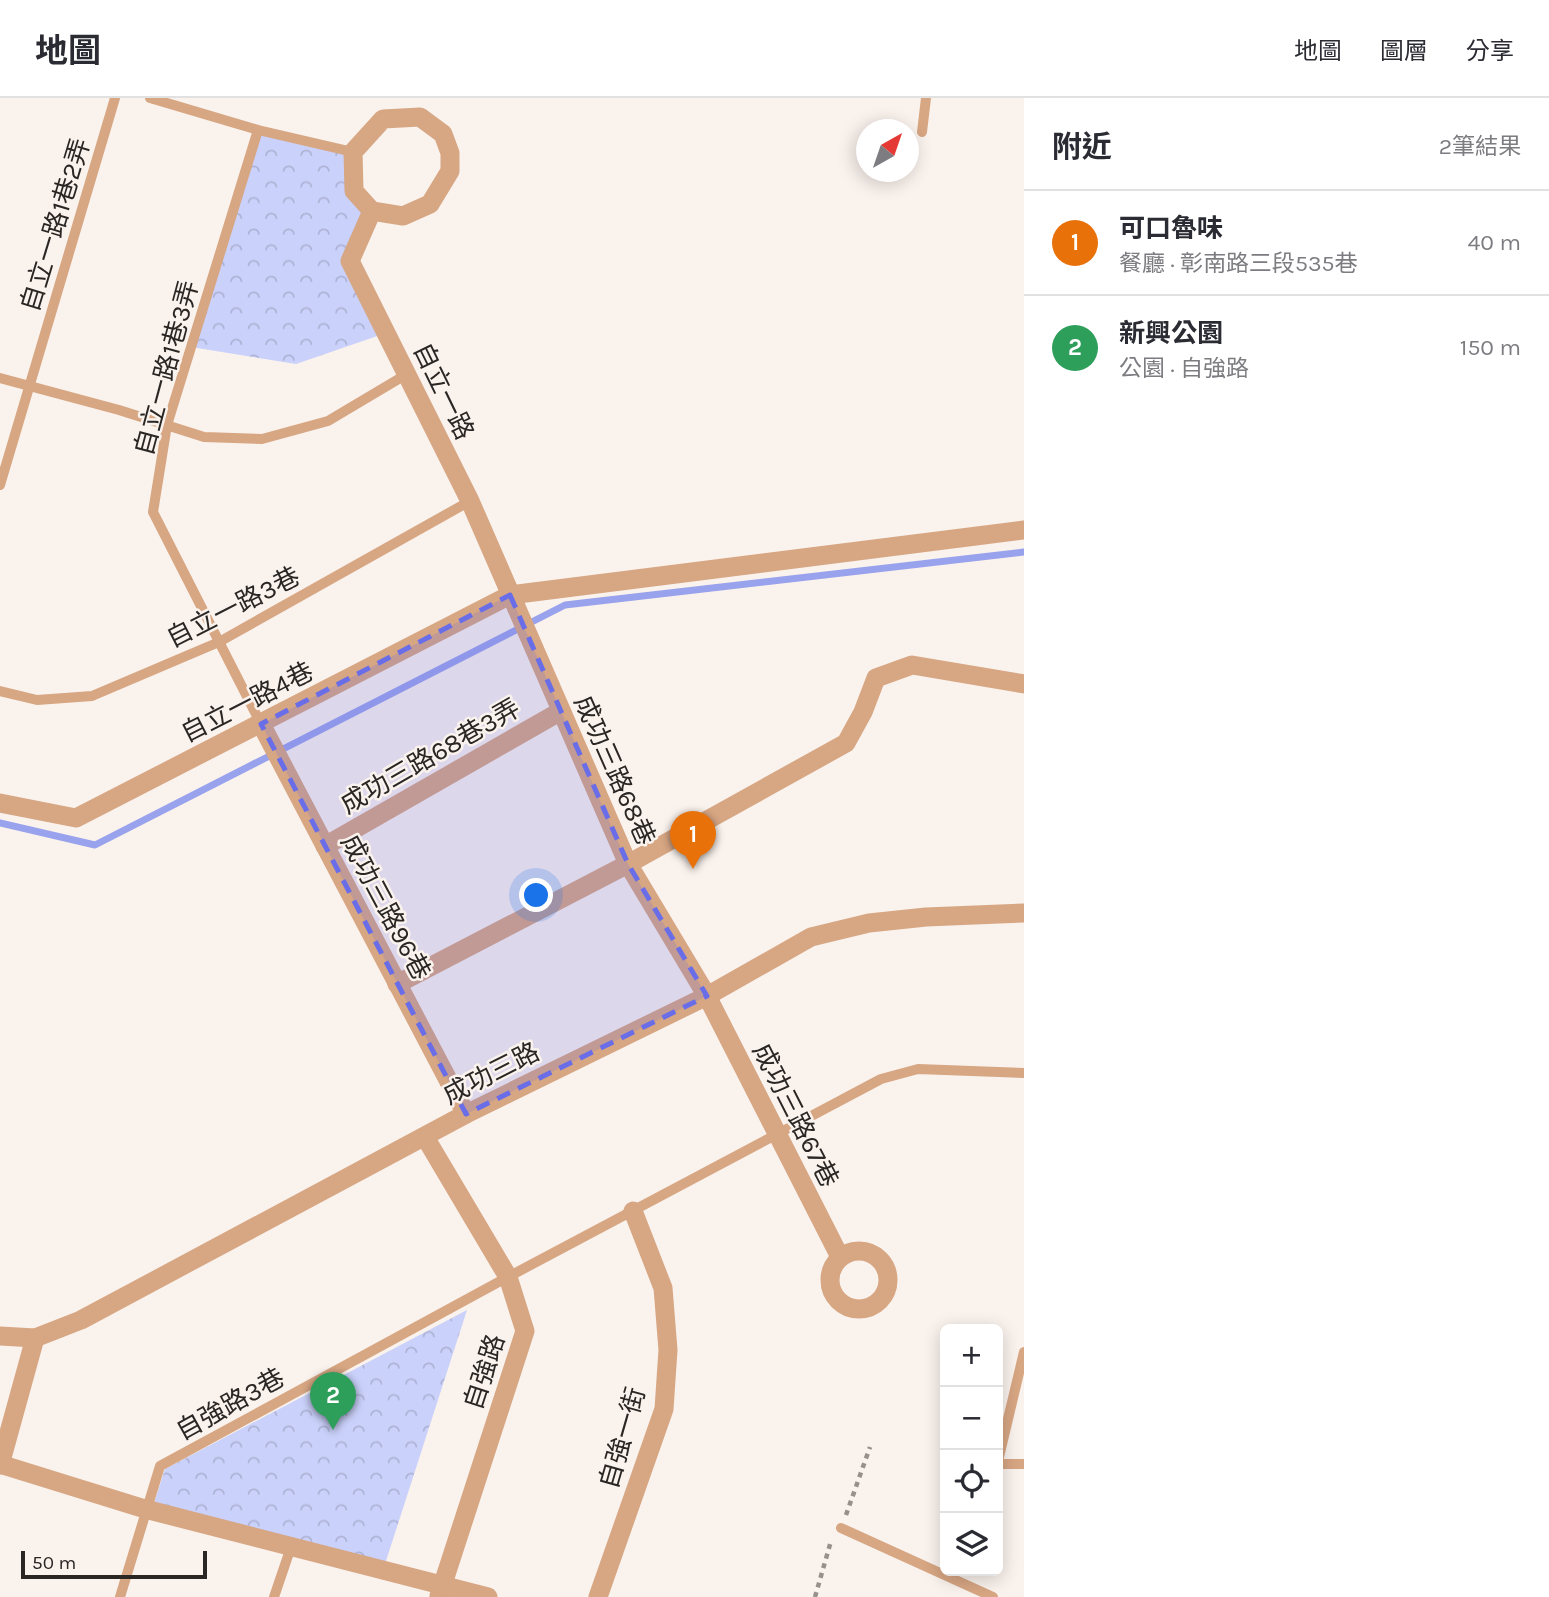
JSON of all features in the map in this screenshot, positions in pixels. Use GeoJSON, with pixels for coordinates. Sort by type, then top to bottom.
{"type":"FeatureCollection","features":[{"type":"Feature","properties":{"kind":"street"},"geometry":{"type":"LineString","coordinates":[[423,107],[443,134],[450,153],[450,171],[430,204],[403,216],[372,211],[354,191],[353,152],[383,119],[423,107]]}},
{"type":"Feature","properties":{"kind":"street","name":"自立一路"},"geometry":{"type":"LineString","coordinates":[[372,211],[350,261],[470,501],[510,595]]}},
{"type":"Feature","properties":{"kind":"street"},"geometry":{"type":"LineString","coordinates":[[510,595],[1024,530]]}},
{"type":"Feature","properties":{"kind":"street","name":"成功三路68巷"},"geometry":{"type":"LineString","coordinates":[[510,595],[628,864],[707,996]]}},
{"type":"Feature","properties":{"kind":"street","name":"自立一路4巷"},"geometry":{"type":"LineString","coordinates":[[0,803],[76,818],[510,595]]}},
{"type":"Feature","properties":{"kind":"street"},"geometry":{"type":"LineString","coordinates":[[397,984],[628,864],[846,743],[863,712],[876,678],[912,665],[1024,684]]}},
{"type":"Feature","properties":{"kind":"street","name":"成功三路68巷3弄"},"geometry":{"type":"LineString","coordinates":[[325,846],[561,711]]}},
{"type":"Feature","properties":{"kind":"street","name":"成功三路96巷"},"geometry":{"type":"LineString","coordinates":[[261,724],[466,1114]]}},
{"type":"Feature","properties":{"kind":"street","name":"成功三路"},"geometry":{"type":"LineString","coordinates":[[0,1335],[34,1338],[81,1320],[466,1114],[707,996],[811,937],[869,923],[926,917],[1024,914]]}},
{"type":"Feature","properties":{"kind":"street","name":"成功三路67巷"},"geometry":{"type":"LineString","coordinates":[[707,996],[840,1257]]}},
{"type":"Feature","properties":{"kind":"street","name":"自強路"},"geometry":{"type":"LineString","coordinates":[[425,1137],[508,1277],[525,1331],[441,1592]]}},
{"type":"Feature","properties":{"kind":"street","name":"自強一街"},"geometry":{"type":"LineString","coordinates":[[598,1597],[664,1409],[668,1350],[663,1287],[633,1211]]}},
{"type":"Feature","properties":{"kind":"street"},"geometry":{"type":"LineString","coordinates":[[34,1338],[0,1465],[145,1509],[291,1547],[441,1592],[488,1597]]}},
{"type":"Feature","properties":{"kind":"lane","name":"自立一路1巷2弄"},"geometry":{"type":"LineString","coordinates":[[0,485],[115,98]]}},
{"type":"Feature","properties":{"kind":"lane"},"geometry":{"type":"LineString","coordinates":[[149,98],[258,130],[353,152]]}},
{"type":"Feature","properties":{"kind":"lane"},"geometry":{"type":"LineString","coordinates":[[922,132],[926,98]]}},
{"type":"Feature","properties":{"kind":"lane","name":"自立一路1巷3弄"},"geometry":{"type":"LineString","coordinates":[[258,130],[167,425],[153,512],[261,724]]}},
{"type":"Feature","properties":{"kind":"lane"},"geometry":{"type":"LineString","coordinates":[[0,378],[119,410],[204,437],[262,439],[328,421],[407,374]]}},
{"type":"Feature","properties":{"kind":"lane","name":"自立一路3巷"},"geometry":{"type":"LineString","coordinates":[[0,691],[37,700],[92,696],[219,642],[470,501]]}},
{"type":"Feature","properties":{"kind":"lane","name":"自強路3巷"},"geometry":{"type":"LineString","coordinates":[[120,1597],[160,1466],[881,1079],[918,1069],[1024,1073]]}},
{"type":"Feature","properties":{"kind":"lane"},"geometry":{"type":"LineString","coordinates":[[1001,1450],[1024,1352]]}},
{"type":"Feature","properties":{"kind":"lane"},"geometry":{"type":"LineString","coordinates":[[1003,1463],[1024,1464]]}},
{"type":"Feature","properties":{"kind":"lane"},"geometry":{"type":"LineString","coordinates":[[841,1528],[993,1597]]}},
{"type":"Feature","properties":{"kind":"lane"},"geometry":{"type":"LineString","coordinates":[[274,1597],[291,1547]]}},
{"type":"Feature","properties":{"kind":"highlighted area"},"geometry":{"type":"Polygon","coordinates":[[[510,595],[628,864],[707,996],[466,1114],[261,724],[510,595]]]}},
{"type":"Feature","properties":{"kind":"green space"},"geometry":{"type":"Polygon","coordinates":[[[258,130],[353,152],[354,191],[372,211],[350,261],[386,333],[296,364],[191,347],[258,130]]]}},
{"type":"Feature","properties":{"kind":"green space"},"geometry":{"type":"Polygon","coordinates":[[[467,1310],[385,1564],[153,1506],[165,1469],[467,1310]]]}},
{"type":"Feature","properties":{"kind":"waterway"},"geometry":{"type":"LineString","coordinates":[[0,823],[95,845],[565,605],[1024,552]]}},
{"type":"Feature","properties":{"kind":"place","name":"可口魯味"},"geometry":{"type":"Point","coordinates":[693,869]}},
{"type":"Feature","properties":{"kind":"place","name":"新興公園"},"geometry":{"type":"Point","coordinates":[333,1430]}}]}
